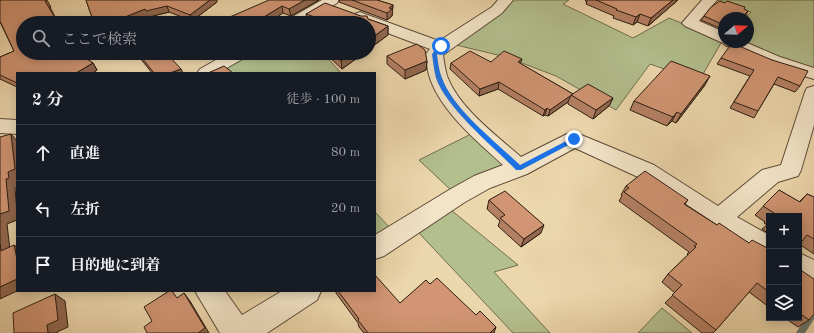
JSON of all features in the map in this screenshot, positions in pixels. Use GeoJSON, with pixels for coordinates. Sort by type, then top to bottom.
{"type":"FeatureCollection","features":[{"type":"Feature","properties":{"kind":"street"},"geometry":{"type":"LineString","coordinates":[[506,0],[497,10],[441,46],[434,54],[439,78],[448,95],[460,111],[519,168]]}},
{"type":"Feature","properties":{"kind":"street"},"geometry":{"type":"LineString","coordinates":[[710,0],[690,23],[718,35]]}},
{"type":"Feature","properties":{"kind":"street"},"geometry":{"type":"LineString","coordinates":[[310,16],[336,6],[362,16]]}},
{"type":"Feature","properties":{"kind":"street"},"geometry":{"type":"LineString","coordinates":[[376,21],[441,46]]}},
{"type":"Feature","properties":{"kind":"street"},"geometry":{"type":"LineString","coordinates":[[745,48],[774,61],[814,74]]}},
{"type":"Feature","properties":{"kind":"street"},"geometry":{"type":"LineString","coordinates":[[208,72],[228,60]]}},
{"type":"Feature","properties":{"kind":"street"},"geometry":{"type":"LineString","coordinates":[[719,219],[770,176],[790,170],[814,92]]}},
{"type":"Feature","properties":{"kind":"street"},"geometry":{"type":"LineString","coordinates":[[0,126],[16,126]]}},
{"type":"Feature","properties":{"kind":"street"},"geometry":{"type":"LineString","coordinates":[[376,247],[457,196],[482,182],[519,168],[574,139],[646,171],[719,219],[766,246]]}},
{"type":"Feature","properties":{"kind":"street"},"geometry":{"type":"LineString","coordinates":[[802,267],[814,274]]}},
{"type":"Feature","properties":{"kind":"street"},"geometry":{"type":"LineString","coordinates":[[210,292],[237,333]]}},
{"type":"Feature","properties":{"kind":"street"},"geometry":{"type":"LineString","coordinates":[[241,333],[305,292]]}},
{"type":"Feature","properties":{"kind":"green space"},"geometry":{"type":"Polygon","coordinates":[[[510,0],[569,0],[563,4],[633,38],[669,18],[713,36],[718,40],[718,48],[699,81],[650,64],[616,110],[556,76],[506,57],[452,44],[510,0]]]}},
{"type":"Feature","properties":{"kind":"green space"},"geometry":{"type":"Polygon","coordinates":[[[716,0],[814,0],[814,69],[754,48],[754,12],[716,0]]]}},
{"type":"Feature","properties":{"kind":"green space"},"geometry":{"type":"Polygon","coordinates":[[[236,60],[329,60],[340,72],[230,72],[224,67],[236,60]]]}},
{"type":"Feature","properties":{"kind":"green space"},"geometry":{"type":"Polygon","coordinates":[[[475,132],[504,161],[504,169],[453,192],[419,160],[475,132]]]}},
{"type":"Feature","properties":{"kind":"green space"},"geometry":{"type":"Polygon","coordinates":[[[451,210],[518,265],[494,272],[550,333],[513,333],[419,233],[451,210]]]}},
{"type":"Feature","properties":{"kind":"green space"},"geometry":{"type":"Polygon","coordinates":[[[376,213],[393,231],[376,240],[376,213]]]}},
{"type":"Feature","properties":{"kind":"green space"},"geometry":{"type":"Polygon","coordinates":[[[662,308],[692,333],[638,333],[662,308]]]}},
{"type":"Feature","properties":{"kind":"building"},"geometry":{"type":"Polygon","coordinates":[[[0,0],[46,0],[45,1],[54,16],[16,16],[16,60],[88,60],[93,63],[78,72],[16,72],[16,83],[0,75],[0,57],[14,51],[0,21],[0,0]]]}},
{"type":"Feature","properties":{"kind":"building"},"geometry":{"type":"Polygon","coordinates":[[[86,0],[210,0],[190,15],[167,6],[146,11],[145,9],[128,16],[92,16],[86,0]]]}},
{"type":"Feature","properties":{"kind":"building"},"geometry":{"type":"Polygon","coordinates":[[[269,0],[305,0],[289,9],[282,6],[266,16],[232,16],[269,0]]]}},
{"type":"Feature","properties":{"kind":"building"},"geometry":{"type":"Polygon","coordinates":[[[352,0],[377,0],[393,5],[389,8],[392,9],[387,13],[352,0]]]}},
{"type":"Feature","properties":{"kind":"building"},"geometry":{"type":"Polygon","coordinates":[[[596,0],[673,0],[651,18],[640,14],[636,17],[616,10],[617,9],[596,0]]]}},
{"type":"Feature","properties":{"kind":"building"},"geometry":{"type":"Polygon","coordinates":[[[720,1],[725,3],[727,1],[745,7],[744,9],[748,11],[718,12],[718,22],[704,16],[711,7],[720,1]]]}},
{"type":"Feature","properties":{"kind":"building"},"geometry":{"type":"Polygon","coordinates":[[[325,3],[361,16],[312,16],[306,14],[325,3]]]}},
{"type":"Feature","properties":{"kind":"building"},"geometry":{"type":"Polygon","coordinates":[[[376,22],[388,26],[376,35],[376,22]]]}},
{"type":"Feature","properties":{"kind":"building"},"geometry":{"type":"Polygon","coordinates":[[[417,44],[425,50],[427,61],[405,70],[387,56],[417,44]]]}},
{"type":"Feature","properties":{"kind":"building"},"geometry":{"type":"Polygon","coordinates":[[[728,48],[744,48],[772,60],[808,71],[800,86],[778,77],[758,111],[734,102],[754,70],[721,58],[728,48]]]}},
{"type":"Feature","properties":{"kind":"building"},"geometry":{"type":"Polygon","coordinates":[[[470,51],[491,62],[504,51],[522,59],[518,62],[573,94],[550,110],[547,108],[545,110],[499,82],[480,89],[451,63],[470,51]]]}},
{"type":"Feature","properties":{"kind":"building"},"geometry":{"type":"Polygon","coordinates":[[[144,60],[173,60],[181,69],[173,72],[153,72],[144,60]]]}},
{"type":"Feature","properties":{"kind":"building"},"geometry":{"type":"Polygon","coordinates":[[[671,61],[710,76],[681,114],[677,112],[673,117],[634,101],[671,61]]]}},
{"type":"Feature","properties":{"kind":"building"},"geometry":{"type":"Polygon","coordinates":[[[224,66],[232,72],[210,72],[224,66]]]}},
{"type":"Feature","properties":{"kind":"building"},"geometry":{"type":"Polygon","coordinates":[[[588,84],[613,98],[596,110],[571,95],[588,84]]]}},
{"type":"Feature","properties":{"kind":"building"},"geometry":{"type":"Polygon","coordinates":[[[11,134],[15,169],[8,172],[9,178],[6,179],[9,211],[0,214],[0,137],[11,134]]]}},
{"type":"Feature","properties":{"kind":"building"},"geometry":{"type":"Polygon","coordinates":[[[645,171],[688,200],[684,204],[717,225],[719,223],[749,243],[752,240],[766,247],[766,290],[757,283],[716,330],[672,295],[682,285],[668,274],[696,247],[694,246],[697,244],[624,192],[629,188],[626,186],[645,171]]]}},
{"type":"Feature","properties":{"kind":"building"},"geometry":{"type":"Polygon","coordinates":[[[779,190],[800,202],[807,194],[814,197],[814,239],[807,235],[802,241],[802,213],[774,213],[763,206],[779,190]]]}},
{"type":"Feature","properties":{"kind":"building"},"geometry":{"type":"Polygon","coordinates":[[[505,191],[544,225],[524,239],[500,218],[505,215],[489,200],[505,191]]]}},
{"type":"Feature","properties":{"kind":"building"},"geometry":{"type":"Polygon","coordinates":[[[0,244],[1,251],[14,245],[16,254],[16,279],[0,287],[0,244]]]}},
{"type":"Feature","properties":{"kind":"building"},"geometry":{"type":"Polygon","coordinates":[[[802,271],[814,279],[814,314],[809,320],[802,315],[802,271]]]}},
{"type":"Feature","properties":{"kind":"building"},"geometry":{"type":"Polygon","coordinates":[[[376,276],[400,303],[426,280],[430,284],[437,278],[476,315],[480,311],[496,327],[490,333],[368,333],[358,320],[359,319],[339,292],[376,292],[376,276]]]}},
{"type":"Feature","properties":{"kind":"building"},"geometry":{"type":"Polygon","coordinates":[[[167,292],[173,292],[177,298],[184,293],[205,328],[198,333],[147,333],[144,327],[152,321],[144,307],[167,292]]]}},
{"type":"Feature","properties":{"kind":"building"},"geometry":{"type":"Polygon","coordinates":[[[55,294],[58,320],[47,325],[48,333],[14,333],[13,313],[55,294]]]}},
{"type":"Feature","properties":{"kind":"waterway"},"geometry":{"type":"LineString","coordinates":[[800,333],[814,312]]}},
{"type":"Feature","properties":{"kind":"route"},"geometry":{"type":"LineString","coordinates":[[441,46],[434,54],[439,78],[448,95],[460,111],[519,168],[574,139]]}}]}
